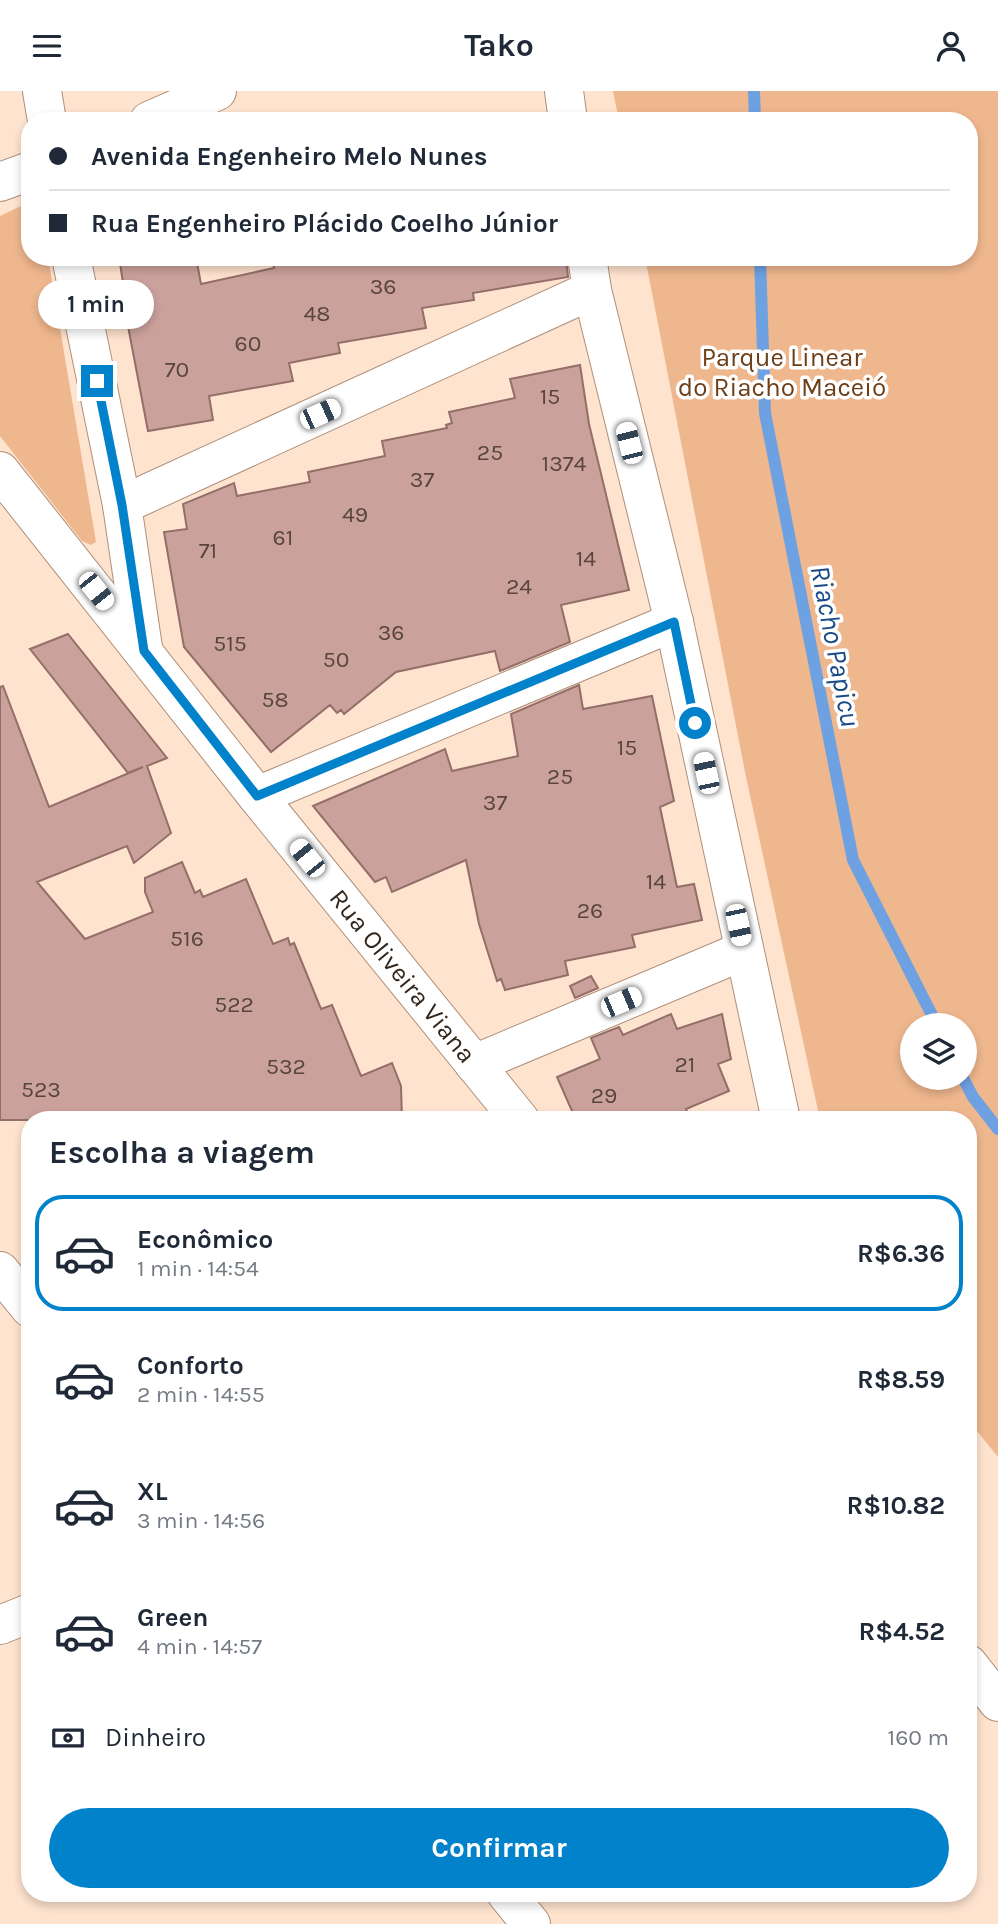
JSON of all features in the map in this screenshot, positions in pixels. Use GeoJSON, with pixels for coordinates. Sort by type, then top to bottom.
{"type":"FeatureCollection","features":[{"type":"Feature","properties":{"kind":"street"},"geometry":{"type":"LineString","coordinates":[[42,91],[46,112]]}},
{"type":"Feature","properties":{"kind":"street"},"geometry":{"type":"LineString","coordinates":[[169,112],[217,91]]}},
{"type":"Feature","properties":{"kind":"street"},"geometry":{"type":"LineString","coordinates":[[564,91],[567,112]]}},
{"type":"Feature","properties":{"kind":"street"},"geometry":{"type":"LineString","coordinates":[[0,182],[21,174]]}},
{"type":"Feature","properties":{"kind":"street"},"geometry":{"type":"LineString","coordinates":[[73,266],[122,505],[144,651]]}},
{"type":"Feature","properties":{"kind":"street"},"geometry":{"type":"LineString","coordinates":[[122,505],[589,273],[674,622],[779,1111]]}},
{"type":"Feature","properties":{"kind":"street","name":"Rua Oliveira Viana"},"geometry":{"type":"LineString","coordinates":[[0,471],[257,796],[513,1111]]}},
{"type":"Feature","properties":{"kind":"street"},"geometry":{"type":"LineString","coordinates":[[257,796],[674,622]]}},
{"type":"Feature","properties":{"kind":"street"},"geometry":{"type":"LineString","coordinates":[[474,1064],[743,951]]}},
{"type":"Feature","properties":{"kind":"street"},"geometry":{"type":"LineString","coordinates":[[0,1271],[21,1297]]}},
{"type":"Feature","properties":{"kind":"street"},"geometry":{"type":"LineString","coordinates":[[0,1625],[21,1617]]}},
{"type":"Feature","properties":{"kind":"street"},"geometry":{"type":"LineString","coordinates":[[977,1675],[998,1702]]}},
{"type":"Feature","properties":{"kind":"street"},"geometry":{"type":"LineString","coordinates":[[513,1902],[531,1924]]}},
{"type":"Feature","properties":{"kind":"green space","name":"Parque Linear do Riacho Maceió"},"geometry":{"type":"Polygon","coordinates":[[[613,91],[998,91],[998,1457],[977,1431],[977,1111],[818,1111],[745,772],[647,266],[978,266],[978,112],[617,112],[613,91]]]}},
{"type":"Feature","properties":{"kind":"green space"},"geometry":{"type":"Polygon","coordinates":[[[21,206],[21,266],[50,266],[96,542],[91,545],[82,541],[0,436],[0,216],[21,206]]]}},
{"type":"Feature","properties":{"kind":"building"},"geometry":{"type":"Polygon","coordinates":[[[120,266],[198,266],[201,284],[274,266],[567,266],[568,277],[473,293],[474,300],[422,308],[426,328],[338,343],[340,353],[289,363],[293,381],[209,396],[213,420],[148,431],[120,266]]]}},
{"type":"Feature","properties":{"kind":"building"},"geometry":{"type":"Polygon","coordinates":[[[580,365],[589,424],[629,590],[561,605],[570,642],[500,671],[495,651],[396,672],[344,714],[341,710],[337,713],[330,705],[271,752],[184,647],[164,532],[187,529],[183,504],[234,483],[237,496],[310,482],[308,472],[385,456],[382,441],[447,428],[446,425],[452,423],[449,412],[515,398],[510,379],[580,365]]]}},
{"type":"Feature","properties":{"kind":"building"},"geometry":{"type":"Polygon","coordinates":[[[68,634],[167,758],[147,766],[171,833],[134,863],[127,846],[37,882],[85,939],[153,912],[145,892],[145,878],[182,862],[195,893],[200,890],[203,897],[246,879],[273,944],[288,938],[290,945],[294,943],[321,1009],[332,1005],[361,1076],[392,1063],[401,1086],[402,1111],[21,1111],[21,1120],[0,1120],[0,687],[3,686],[49,807],[143,767],[128,773],[30,649],[68,634]]]}},
{"type":"Feature","properties":{"kind":"building"},"geometry":{"type":"Polygon","coordinates":[[[579,685],[583,709],[652,696],[674,801],[660,807],[677,887],[694,884],[702,920],[632,935],[635,947],[565,961],[568,975],[505,990],[501,979],[497,981],[479,924],[466,860],[392,892],[386,877],[375,882],[313,806],[445,749],[452,771],[518,756],[511,714],[579,685]]]}},
{"type":"Feature","properties":{"kind":"building"},"geometry":{"type":"Polygon","coordinates":[[[591,976],[598,988],[575,998],[570,986],[591,976]]]}},
{"type":"Feature","properties":{"kind":"building"},"geometry":{"type":"Polygon","coordinates":[[[671,1014],[677,1029],[722,1014],[731,1059],[718,1064],[729,1091],[686,1109],[687,1111],[572,1111],[557,1077],[600,1059],[591,1038],[619,1027],[623,1035],[671,1014]]]}},
{"type":"Feature","properties":{"kind":"waterway","name":"Riacho Papicu"},"geometry":{"type":"LineString","coordinates":[[754,91],[755,112]]}},
{"type":"Feature","properties":{"kind":"waterway","name":"Riacho Papicu"},"geometry":{"type":"LineString","coordinates":[[760,266],[765,413],[853,860],[931,1013]]}},
{"type":"Feature","properties":{"kind":"waterway","name":"Riacho Papicu"},"geometry":{"type":"LineString","coordinates":[[969,1090],[998,1129]]}},
{"type":"Feature","properties":{"kind":"route"},"geometry":{"type":"LineString","coordinates":[[97,381],[122,505],[144,651],[257,796],[674,622],[695,723]]}}]}
